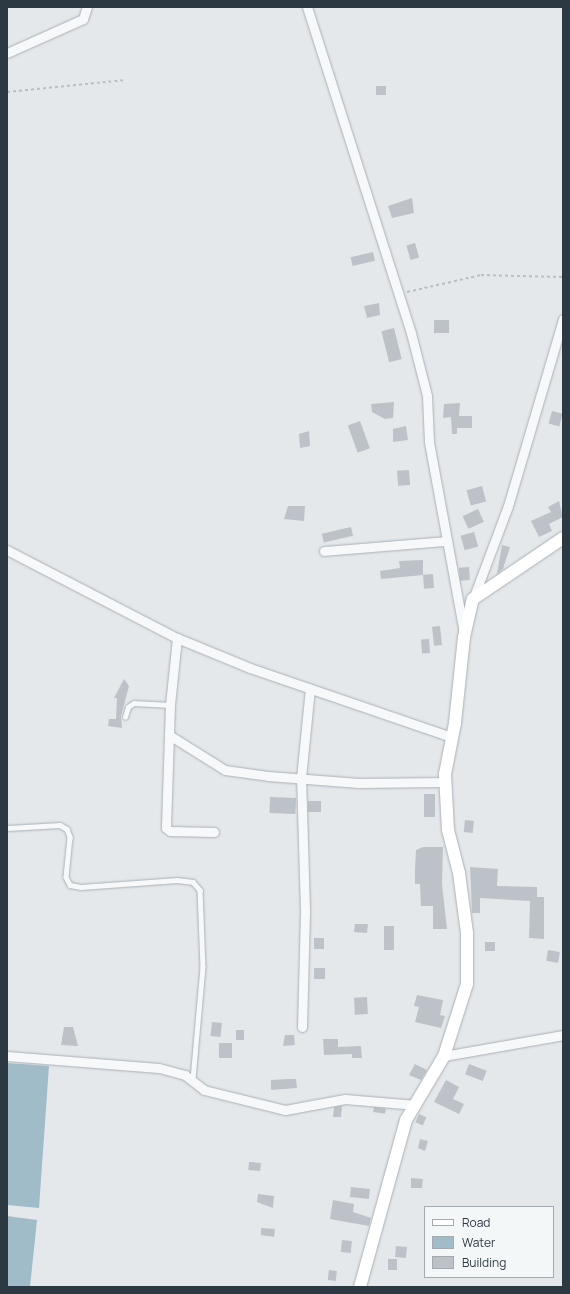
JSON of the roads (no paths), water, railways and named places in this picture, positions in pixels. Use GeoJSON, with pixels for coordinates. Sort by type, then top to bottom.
{"type":"FeatureCollection","features":[{"type":"Feature","properties":{"kind":"street"},"geometry":{"type":"LineString","coordinates":[[7,53],[83,19],[86,7]]}},
{"type":"Feature","properties":{"kind":"street"},"geometry":{"type":"LineString","coordinates":[[307,7],[398,294],[427,396],[429,442],[464,637]]}},
{"type":"Feature","properties":{"kind":"street"},"geometry":{"type":"LineString","coordinates":[[360,1287],[404,1127],[444,1056],[467,984],[467,940],[458,872],[448,830],[446,782],[464,637],[473,600],[508,506],[563,319]]}},
{"type":"Feature","properties":{"kind":"street"},"geometry":{"type":"LineString","coordinates":[[473,600],[563,538]]}},
{"type":"Feature","properties":{"kind":"street"},"geometry":{"type":"LineString","coordinates":[[324,551],[446,540]]}},
{"type":"Feature","properties":{"kind":"street"},"geometry":{"type":"LineString","coordinates":[[7,550],[177,638],[310,688],[452,737]]}},
{"type":"Feature","properties":{"kind":"street"},"geometry":{"type":"LineString","coordinates":[[177,638],[170,705],[166,828],[170,831],[214,832]]}},
{"type":"Feature","properties":{"kind":"street"},"geometry":{"type":"LineString","coordinates":[[302,1027],[305,910],[301,778],[310,688]]}},
{"type":"Feature","properties":{"kind":"street"},"geometry":{"type":"LineString","coordinates":[[169,735],[225,770],[268,776],[359,783],[446,782]]}},
{"type":"Feature","properties":{"kind":"street"},"geometry":{"type":"LineString","coordinates":[[444,1056],[563,1035]]}},
{"type":"Feature","properties":{"kind":"street"},"geometry":{"type":"LineString","coordinates":[[7,1056],[159,1068],[185,1075],[204,1090],[285,1110],[346,1099],[416,1105]]}},
{"type":"Feature","properties":{"kind":"lane"},"geometry":{"type":"LineString","coordinates":[[125,717],[128,707],[134,703],[170,705]]}},
{"type":"Feature","properties":{"kind":"lane"},"geometry":{"type":"LineString","coordinates":[[7,828],[60,825],[67,829],[70,837],[66,877],[70,885],[81,887],[178,880],[193,882],[200,890],[203,967],[193,1080]]}},
{"type":"Feature","properties":{"kind":"water"},"geometry":{"type":"Polygon","coordinates":[[[7,1063],[49,1066],[39,1208],[7,1205],[7,1063]]]}},
{"type":"Feature","properties":{"kind":"water"},"geometry":{"type":"Polygon","coordinates":[[[7,1216],[37,1220],[30,1287],[7,1287],[7,1216]]]}}]}
